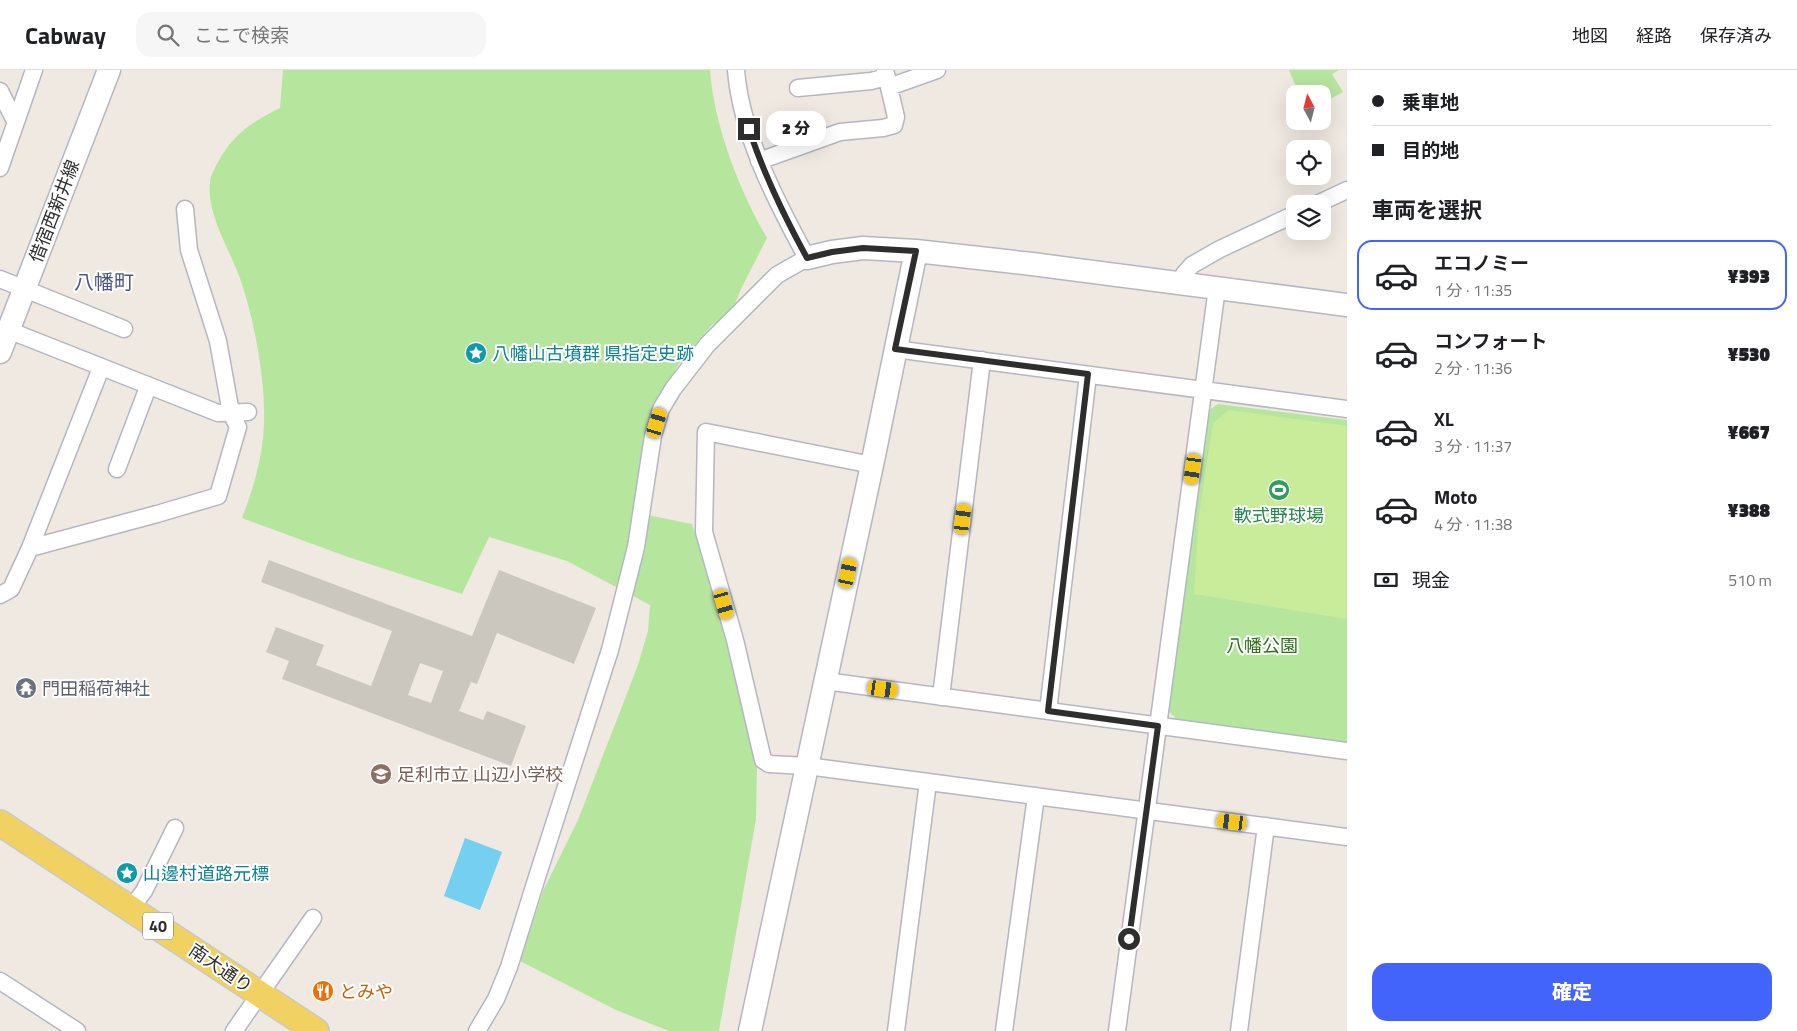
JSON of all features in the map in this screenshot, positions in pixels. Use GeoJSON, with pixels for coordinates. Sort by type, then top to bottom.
{"type":"FeatureCollection","features":[{"type":"Feature","properties":{"kind":"main road","name":"南大通り"},"geometry":{"type":"LineString","coordinates":[[0,823],[316,1031]]}},
{"type":"Feature","properties":{"kind":"street"},"geometry":{"type":"LineString","coordinates":[[0,168],[34,70]]}},
{"type":"Feature","properties":{"kind":"street","name":"借宿西新井線"},"geometry":{"type":"LineString","coordinates":[[0,352],[109,70]]}},
{"type":"Feature","properties":{"kind":"street"},"geometry":{"type":"LineString","coordinates":[[736,70],[744,114],[760,161],[774,194],[807,258]]}},
{"type":"Feature","properties":{"kind":"street"},"geometry":{"type":"LineString","coordinates":[[798,88],[871,81],[937,70]]}},
{"type":"Feature","properties":{"kind":"street"},"geometry":{"type":"LineString","coordinates":[[760,161],[840,132],[883,128],[894,125],[896,117],[887,78]]}},
{"type":"Feature","properties":{"kind":"street"},"geometry":{"type":"LineString","coordinates":[[0,91],[15,121]]}},
{"type":"Feature","properties":{"kind":"street"},"geometry":{"type":"LineString","coordinates":[[1331,197],[1347,190]]}},
{"type":"Feature","properties":{"kind":"street"},"geometry":{"type":"LineString","coordinates":[[30,548],[218,496],[238,427],[240,413],[189,250],[185,209]]}},
{"type":"Feature","properties":{"kind":"street"},"geometry":{"type":"LineString","coordinates":[[1183,284],[1184,274],[1192,265],[1220,249],[1286,218]]}},
{"type":"Feature","properties":{"kind":"street"},"geometry":{"type":"LineString","coordinates":[[477,1031],[496,999],[509,967],[610,650],[636,547],[653,436],[661,409],[673,389],[707,345],[778,275],[807,258],[832,252],[863,248],[916,251],[1032,264],[1347,305]]}},
{"type":"Feature","properties":{"kind":"street"},"geometry":{"type":"LineString","coordinates":[[750,1031],[872,466],[916,251]]}},
{"type":"Feature","properties":{"kind":"street"},"geometry":{"type":"LineString","coordinates":[[0,279],[124,329]]}},
{"type":"Feature","properties":{"kind":"street"},"geometry":{"type":"LineString","coordinates":[[1117,1031],[1217,288]]}},
{"type":"Feature","properties":{"kind":"street"},"geometry":{"type":"LineString","coordinates":[[8,330],[148,387],[218,413],[240,413]]}},
{"type":"Feature","properties":{"kind":"street"},"geometry":{"type":"LineString","coordinates":[[895,349],[1347,409]]}},
{"type":"Feature","properties":{"kind":"street"},"geometry":{"type":"LineString","coordinates":[[941,697],[982,360]]}},
{"type":"Feature","properties":{"kind":"street"},"geometry":{"type":"LineString","coordinates":[[0,595],[12,589],[30,548],[100,368]]}},
{"type":"Feature","properties":{"kind":"street"},"geometry":{"type":"LineString","coordinates":[[1048,711],[1088,374]]}},
{"type":"Feature","properties":{"kind":"street"},"geometry":{"type":"LineString","coordinates":[[117,469],[148,387]]}},
{"type":"Feature","properties":{"kind":"street"},"geometry":{"type":"LineString","coordinates":[[872,466],[706,432],[704,532],[735,640],[763,760],[769,764],[806,766],[1347,837]]}},
{"type":"Feature","properties":{"kind":"street"},"geometry":{"type":"LineString","coordinates":[[825,681],[1347,751]]}},
{"type":"Feature","properties":{"kind":"street"},"geometry":{"type":"LineString","coordinates":[[896,1031],[928,782]]}},
{"type":"Feature","properties":{"kind":"street"},"geometry":{"type":"LineString","coordinates":[[1004,1031],[1036,796]]}},
{"type":"Feature","properties":{"kind":"street"},"geometry":{"type":"LineString","coordinates":[[1239,1031],[1266,826]]}},
{"type":"Feature","properties":{"kind":"street"},"geometry":{"type":"LineString","coordinates":[[131,908],[144,891],[174,828]]}},
{"type":"Feature","properties":{"kind":"street"},"geometry":{"type":"LineString","coordinates":[[234,1031],[313,918]]}},
{"type":"Feature","properties":{"kind":"street"},"geometry":{"type":"LineString","coordinates":[[0,981],[77,1031]]}},
{"type":"Feature","properties":{"kind":"green space"},"geometry":{"type":"Polygon","coordinates":[[[283,70],[710,70],[712,91],[722,135],[747,199],[767,238],[732,311],[711,326],[680,362],[661,394],[647,430],[633,512],[692,524],[713,588],[754,739],[757,766],[756,819],[719,1031],[669,1031],[616,1010],[520,961],[543,891],[578,820],[638,665],[648,631],[650,605],[567,561],[489,537],[462,594],[348,557],[242,518],[260,459],[263,438],[264,401],[260,360],[252,320],[238,272],[212,208],[210,180],[224,152],[237,136],[261,118],[280,108],[283,70]]]}},
{"type":"Feature","properties":{"kind":"green space"},"geometry":{"type":"Polygon","coordinates":[[[1289,70],[1339,70],[1332,74],[1343,92],[1331,99],[1331,85],[1295,85],[1289,70]]]}},
{"type":"Feature","properties":{"kind":"green space","name":"八幡公園"},"geometry":{"type":"Polygon","coordinates":[[[1218,404],[1347,420],[1347,742],[1176,719],[1168,710],[1208,411],[1218,404]]]}},
{"type":"Feature","properties":{"kind":"green space","name":"軟式野球場"},"geometry":{"type":"Polygon","coordinates":[[[1229,410],[1347,426],[1347,619],[1194,594],[1199,515],[1213,423],[1229,410]]]}},
{"type":"Feature","properties":{"kind":"water"},"geometry":{"type":"Polygon","coordinates":[[[465,838],[502,852],[480,910],[444,896],[465,838]]]}},
{"type":"Feature","properties":{"kind":"building"},"geometry":{"type":"Polygon","coordinates":[[[269,560],[472,636],[499,570],[596,608],[574,664],[497,633],[477,684],[471,682],[459,711],[483,720],[487,711],[526,726],[511,766],[282,679],[289,661],[266,652],[276,627],[324,645],[316,665],[371,686],[392,631],[261,582],[269,560]],[[420,663],[408,695],[431,703],[443,671],[420,663]]]}},
{"type":"Feature","properties":{"kind":"place","name":"八幡山古墳群 県指定史跡"},"geometry":{"type":"Point","coordinates":[476,353]}},
{"type":"Feature","properties":{"kind":"place","name":"軟式野球場"},"geometry":{"type":"Point","coordinates":[1279,490]}},
{"type":"Feature","properties":{"kind":"place","name":"門田稲荷神社"},"geometry":{"type":"Point","coordinates":[26,688]}},
{"type":"Feature","properties":{"kind":"place","name":"足利市立 山辺小学校"},"geometry":{"type":"Point","coordinates":[381,774]}},
{"type":"Feature","properties":{"kind":"place","name":"山邊村道路元標"},"geometry":{"type":"Point","coordinates":[127,873]}},
{"type":"Feature","properties":{"kind":"place","name":"とみや"},"geometry":{"type":"Point","coordinates":[323,991]}},
{"type":"Feature","properties":{"kind":"district","name":"八幡町"},"geometry":{"type":"Point","coordinates":[104,281]}},
{"type":"Feature","properties":{"kind":"route"},"geometry":{"type":"LineString","coordinates":[[749,129],[774,194],[807,258],[832,252],[863,248],[916,251],[895,349],[1088,374],[1048,711],[1158,726],[1129,939]]}}]}
